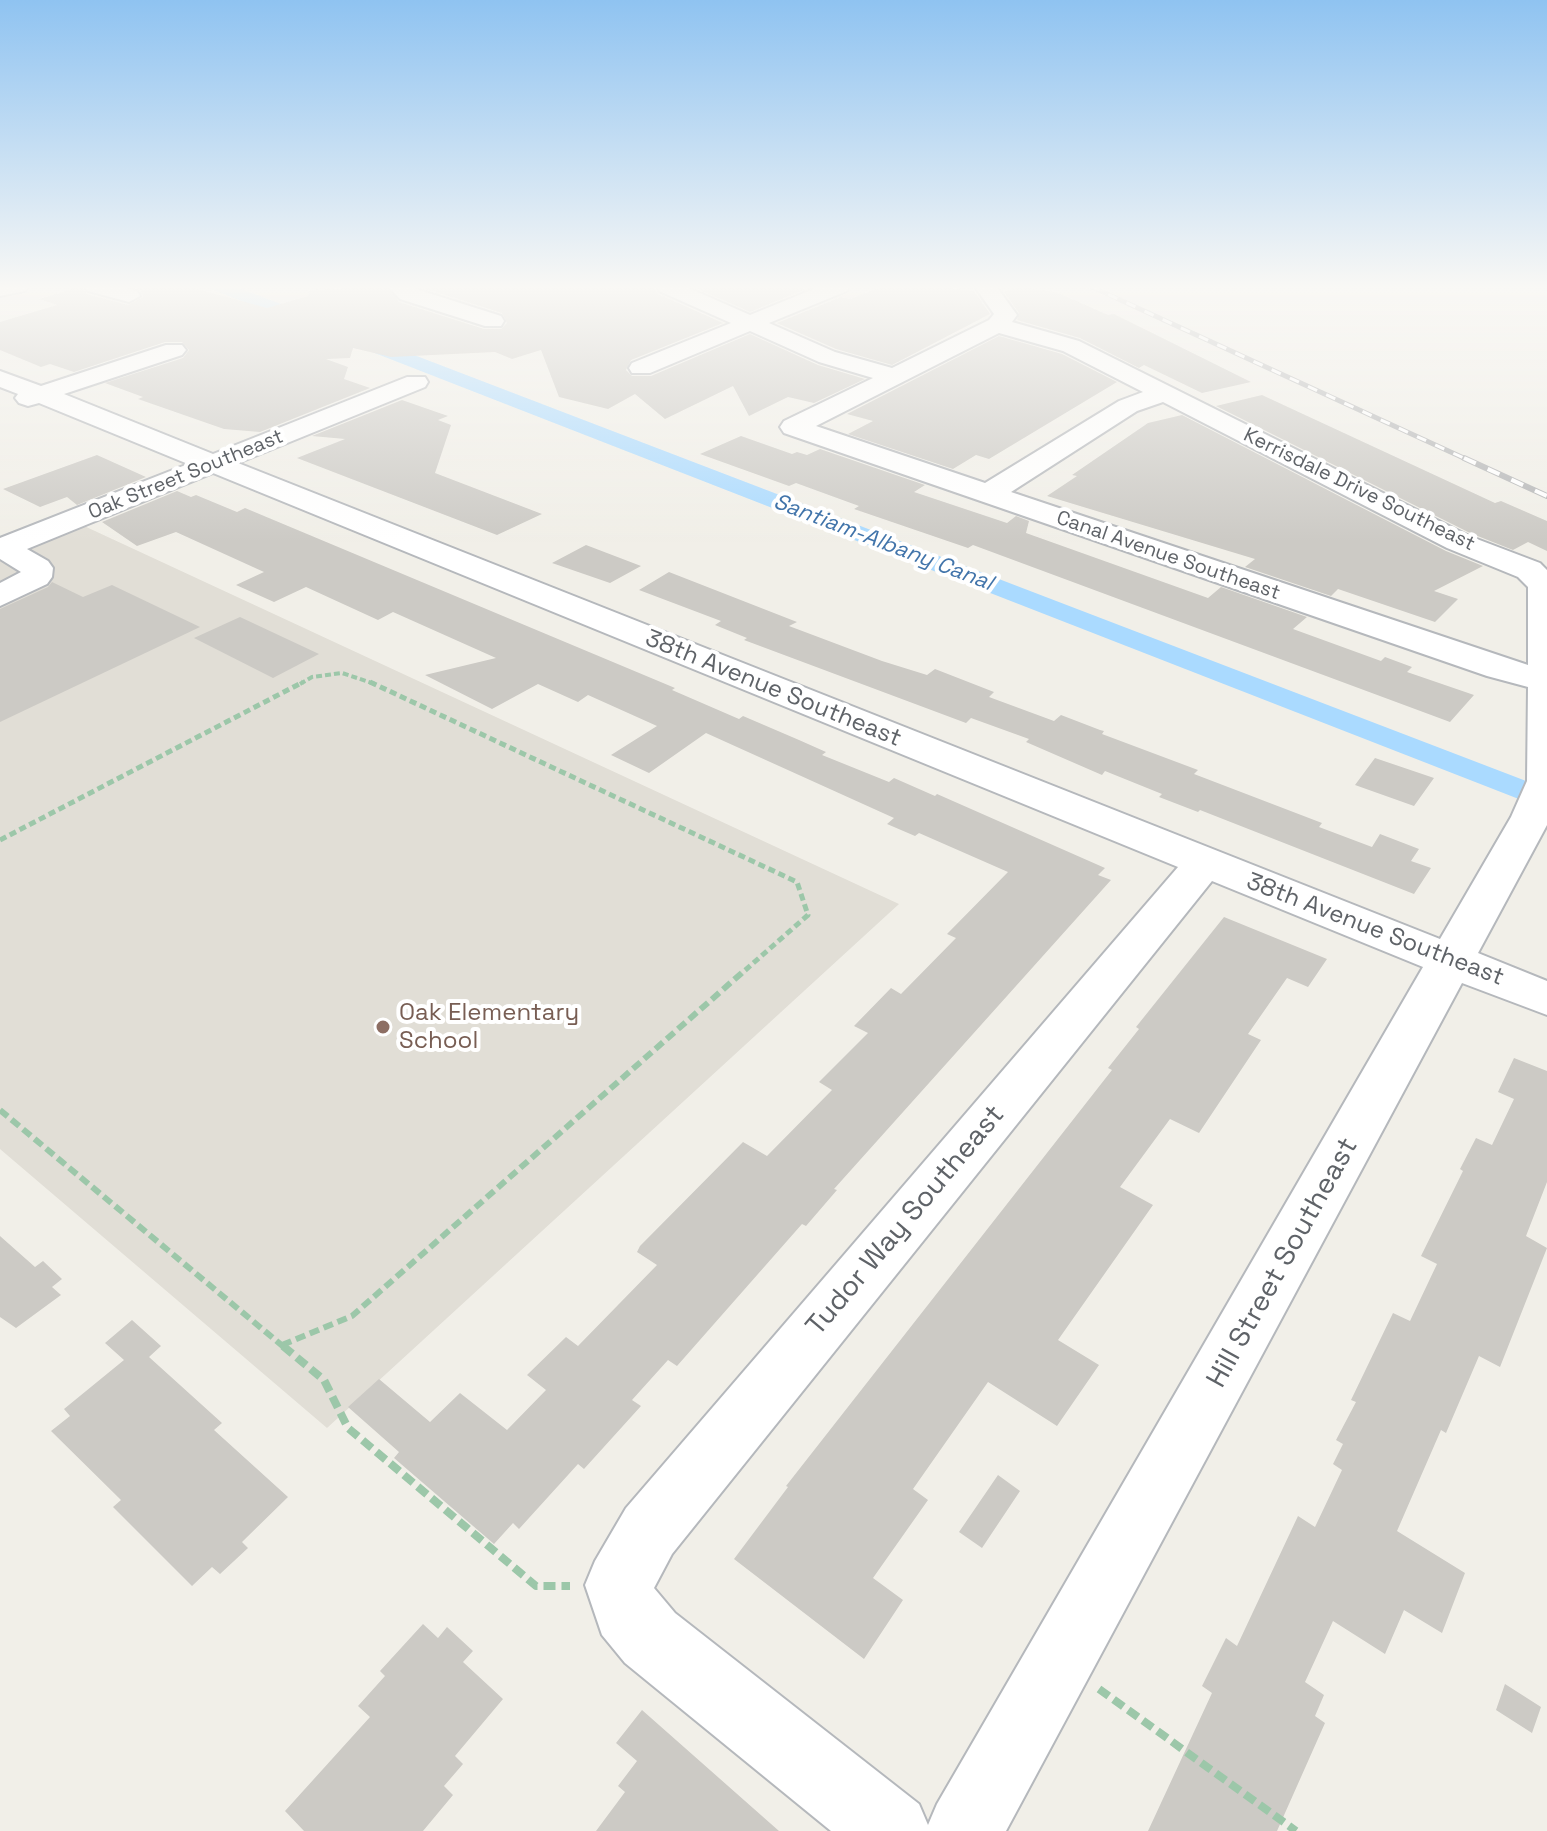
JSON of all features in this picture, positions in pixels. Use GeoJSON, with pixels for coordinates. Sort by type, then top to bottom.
{"type":"FeatureCollection","features":[{"type":"Feature","properties":{"kind":"street"},"geometry":{"type":"LineString","coordinates":[[0,407],[108,371]]}},
{"type":"Feature","properties":{"kind":"street"},"geometry":{"type":"LineString","coordinates":[[878,371],[894,376],[903,371]]}},
{"type":"Feature","properties":{"kind":"street","name":"Kerrisdale Drive Southeast"},"geometry":{"type":"LineString","coordinates":[[1122,371],[1433,530],[1529,570],[1544,585],[1544,680]]}},
{"type":"Feature","properties":{"kind":"street","name":"Canal Avenue Southeast"},"geometry":{"type":"LineString","coordinates":[[894,376],[793,427],[1499,669],[1544,680]]}},
{"type":"Feature","properties":{"kind":"street","name":"38th Avenue Southeast"},"geometry":{"type":"LineString","coordinates":[[0,378],[1547,999]]}},
{"type":"Feature","properties":{"kind":"street","name":"Oak Street Southeast"},"geometry":{"type":"LineString","coordinates":[[2,549],[416,382]]}},
{"type":"Feature","properties":{"kind":"street"},"geometry":{"type":"LineString","coordinates":[[988,494],[1128,406],[1166,393]]}},
{"type":"Feature","properties":{"kind":"street"},"geometry":{"type":"LineString","coordinates":[[0,596],[36,577],[37,568],[2,549]]}},
{"type":"Feature","properties":{"kind":"street","name":"Hill Street Southeast"},"geometry":{"type":"LineString","coordinates":[[964,1831],[1061,1662],[1539,799],[1544,680]]}},
{"type":"Feature","properties":{"kind":"street","name":"Tudor Way Southeast"},"geometry":{"type":"LineString","coordinates":[[619,1585],[649,1531],[1204,863]]}},
{"type":"Feature","properties":{"kind":"street"},"geometry":{"type":"LineString","coordinates":[[619,1585],[626,1611],[650,1638],[892,1831]]}},
{"type":"Feature","properties":{"kind":"path"},"geometry":{"type":"LineString","coordinates":[[0,840],[312,677],[342,673],[365,679],[797,882],[808,915],[352,1316],[282,1345]]}},
{"type":"Feature","properties":{"kind":"path"},"geometry":{"type":"LineString","coordinates":[[0,1110],[324,1380],[348,1428],[536,1586],[619,1585]]}},
{"type":"Feature","properties":{"kind":"path"},"geometry":{"type":"LineString","coordinates":[[1061,1662],[1296,1831]]}},
{"type":"Feature","properties":{"kind":"shaded area","name":"Oak Elementary School"},"geometry":{"type":"Polygon","coordinates":[[[82,525],[899,904],[327,1428],[0,1149],[0,558],[82,525]]]}},
{"type":"Feature","properties":{"kind":"building"},"geometry":{"type":"Polygon","coordinates":[[[141,371],[347,371],[344,379],[370,388],[260,432],[224,429],[138,399],[143,397],[105,383],[141,371]]]}},
{"type":"Feature","properties":{"kind":"building"},"geometry":{"type":"Polygon","coordinates":[[[549,371],[627,371],[632,376],[651,376],[662,371],[840,371],[865,379],[814,403],[788,397],[749,416],[733,386],[665,419],[635,394],[608,409],[559,397],[549,371]]]}},
{"type":"Feature","properties":{"kind":"building"},"geometry":{"type":"Polygon","coordinates":[[[930,371],[1096,371],[1117,382],[989,459],[976,455],[953,469],[848,434],[873,421],[847,414],[930,371]]]}},
{"type":"Feature","properties":{"kind":"building"},"geometry":{"type":"Polygon","coordinates":[[[1157,371],[1230,371],[1251,382],[1202,393],[1157,371]]]}},
{"type":"Feature","properties":{"kind":"building"},"geometry":{"type":"Polygon","coordinates":[[[1262,395],[1495,503],[1501,501],[1547,521],[1547,551],[1528,542],[1513,550],[1470,533],[1216,406],[1262,395]]]}},
{"type":"Feature","properties":{"kind":"building"},"geometry":{"type":"Polygon","coordinates":[[[402,400],[448,416],[438,420],[451,425],[435,473],[542,514],[497,535],[297,458],[345,439],[312,436],[402,400]]]}},
{"type":"Feature","properties":{"kind":"building"},"geometry":{"type":"Polygon","coordinates":[[[1182,415],[1446,551],[1483,566],[1434,591],[1458,599],[1435,622],[1338,589],[1331,596],[1245,567],[1255,559],[1047,496],[1148,423],[1182,415]]]}},
{"type":"Feature","properties":{"kind":"building"},"geometry":{"type":"Polygon","coordinates":[[[741,436],[792,454],[807,455],[820,449],[925,485],[914,492],[1007,523],[1016,516],[1029,521],[1026,533],[1208,598],[1221,587],[1307,617],[1293,629],[1381,661],[1385,657],[1412,667],[1407,672],[1474,695],[1450,722],[973,545],[968,548],[854,509],[859,506],[796,483],[789,486],[700,454],[741,436]]]}},
{"type":"Feature","properties":{"kind":"building"},"geometry":{"type":"Polygon","coordinates":[[[97,455],[146,477],[77,505],[67,497],[40,507],[3,489],[97,455]]]}},
{"type":"Feature","properties":{"kind":"building"},"geometry":{"type":"Polygon","coordinates":[[[177,491],[191,497],[196,495],[237,512],[245,508],[675,688],[672,690],[739,719],[743,716],[826,752],[822,755],[889,782],[894,778],[935,796],[937,794],[1105,868],[1098,875],[1111,880],[834,1189],[837,1190],[806,1226],[802,1224],[677,1366],[668,1360],[632,1400],[641,1406],[584,1469],[578,1464],[519,1529],[513,1523],[494,1544],[394,1458],[399,1452],[348,1407],[379,1379],[430,1422],[460,1393],[507,1430],[546,1390],[527,1375],[566,1337],[578,1346],[657,1265],[637,1252],[640,1246],[743,1142],[767,1156],[832,1090],[819,1082],[868,1033],[854,1026],[891,988],[901,994],[956,938],[947,934],[1008,872],[919,833],[915,836],[887,824],[894,818],[706,733],[649,773],[611,755],[657,726],[588,695],[578,702],[538,684],[492,709],[425,675],[496,658],[393,612],[378,620],[306,587],[274,602],[236,585],[264,572],[176,532],[137,546],[102,522],[177,491]]]}},
{"type":"Feature","properties":{"kind":"building"},"geometry":{"type":"Polygon","coordinates":[[[586,545],[641,566],[610,583],[552,563],[586,545]]]}},
{"type":"Feature","properties":{"kind":"building"},"geometry":{"type":"Polygon","coordinates":[[[669,572],[797,622],[789,626],[882,661],[927,675],[935,669],[994,692],[989,697],[1054,721],[1061,715],[1104,731],[1102,734],[1198,770],[1194,774],[1322,823],[1319,827],[1372,847],[1380,834],[1419,849],[1411,861],[1431,868],[1414,894],[1200,810],[1198,812],[1159,797],[1162,794],[1105,771],[1102,775],[1026,742],[1029,739],[971,718],[966,723],[744,640],[747,638],[715,625],[721,621],[639,590],[669,572]]]}},
{"type":"Feature","properties":{"kind":"building"},"geometry":{"type":"Polygon","coordinates":[[[52,582],[83,597],[112,585],[200,627],[0,722],[0,609],[48,587],[52,582]]]}},
{"type":"Feature","properties":{"kind":"building"},"geometry":{"type":"Polygon","coordinates":[[[240,617],[319,654],[273,678],[194,638],[240,617]]]}},
{"type":"Feature","properties":{"kind":"building"},"geometry":{"type":"Polygon","coordinates":[[[1375,758],[1434,778],[1414,806],[1355,785],[1375,758]]]}},
{"type":"Feature","properties":{"kind":"building"},"geometry":{"type":"Polygon","coordinates":[[[1224,917],[1327,959],[1308,987],[1287,978],[1248,1034],[1261,1040],[1199,1133],[1170,1119],[1120,1187],[1153,1205],[1058,1340],[1099,1365],[1057,1426],[988,1382],[913,1489],[928,1500],[873,1578],[903,1600],[864,1659],[734,1559],[786,1486],[1112,1070],[1108,1068],[1139,1029],[1136,1027],[1224,917]]]}},
{"type":"Feature","properties":{"kind":"building"},"geometry":{"type":"Polygon","coordinates":[[[1514,1058],[1547,1071],[1547,1182],[1526,1236],[1547,1248],[1500,1367],[1479,1356],[1446,1433],[1441,1430],[1397,1531],[1465,1573],[1442,1633],[1404,1610],[1385,1654],[1333,1621],[1305,1682],[1324,1695],[1315,1716],[1325,1723],[1277,1831],[1148,1831],[1212,1693],[1202,1686],[1226,1638],[1237,1646],[1298,1516],[1315,1527],[1342,1470],[1333,1464],[1343,1444],[1336,1440],[1356,1402],[1351,1400],[1393,1313],[1410,1321],[1437,1264],[1421,1256],[1463,1171],[1460,1169],[1476,1138],[1492,1145],[1514,1099],[1498,1092],[1514,1058]]]}},
{"type":"Feature","properties":{"kind":"building"},"geometry":{"type":"Polygon","coordinates":[[[0,1236],[35,1267],[43,1261],[62,1279],[52,1287],[61,1295],[16,1328],[0,1317],[0,1236]]]}},
{"type":"Feature","properties":{"kind":"building"},"geometry":{"type":"Polygon","coordinates":[[[132,1320],[161,1346],[149,1357],[222,1423],[214,1430],[288,1497],[242,1542],[248,1548],[220,1574],[212,1567],[192,1586],[113,1507],[121,1500],[51,1431],[70,1416],[64,1409],[124,1360],[105,1343],[132,1320]]]}},
{"type":"Feature","properties":{"kind":"building"},"geometry":{"type":"Polygon","coordinates":[[[998,1475],[1020,1491],[982,1548],[959,1532],[998,1475]]]}},
{"type":"Feature","properties":{"kind":"building"},"geometry":{"type":"Polygon","coordinates":[[[423,1624],[438,1638],[447,1627],[473,1651],[463,1662],[503,1699],[455,1756],[463,1764],[444,1786],[453,1795],[423,1831],[304,1831],[285,1811],[370,1717],[358,1706],[385,1676],[380,1671],[423,1624]]]}},
{"type":"Feature","properties":{"kind":"building"},"geometry":{"type":"Polygon","coordinates":[[[1505,1684],[1541,1707],[1532,1733],[1496,1710],[1505,1684]]]}},
{"type":"Feature","properties":{"kind":"building"},"geometry":{"type":"Polygon","coordinates":[[[642,1710],[779,1831],[596,1831],[625,1792],[618,1786],[637,1761],[616,1743],[642,1710]]]}},
{"type":"Feature","properties":{"kind":"waterway","name":"Santiam-Albany Canal"},"geometry":{"type":"LineString","coordinates":[[440,371],[1547,800]]}},
{"type":"Feature","properties":{"kind":"railway"},"geometry":{"type":"LineString","coordinates":[[1276,371],[1468,460]]}},
{"type":"Feature","properties":{"kind":"railway"},"geometry":{"type":"LineString","coordinates":[[1464,458],[1547,496]]}},
{"type":"Feature","properties":{"kind":"place","name":"Oak Elementary School"},"geometry":{"type":"Point","coordinates":[383,1027]}}]}
